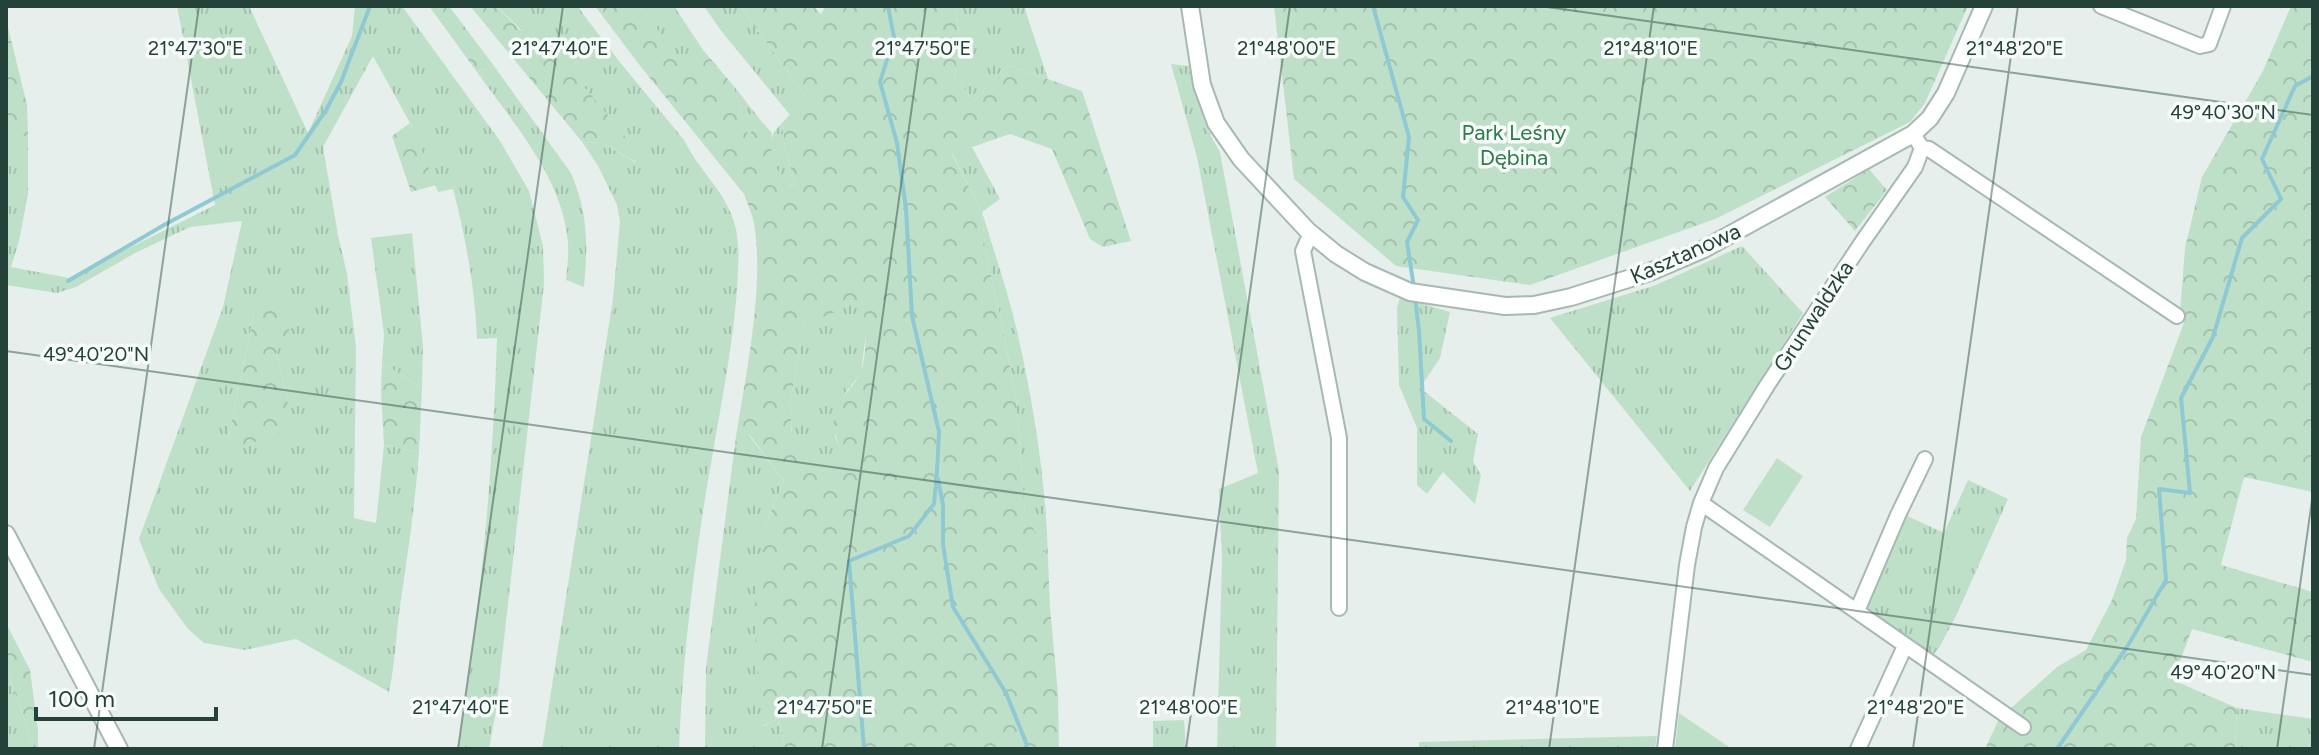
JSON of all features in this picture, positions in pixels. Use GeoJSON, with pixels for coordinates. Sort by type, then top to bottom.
{"type":"FeatureCollection","features":[{"type":"Feature","properties":{"kind":"street","name":"Kasztanowa"},"geometry":{"type":"LineString","coordinates":[[1190,6],[1202,85],[1216,123],[1241,159],[1309,232],[1365,272],[1417,293],[1505,306],[1534,305],[1571,297],[1650,272],[1704,249],[1917,141],[1946,93],[1984,6]]}},
{"type":"Feature","properties":{"kind":"street"},"geometry":{"type":"LineString","coordinates":[[2101,6],[2200,46],[2209,44],[2223,6]]}},
{"type":"Feature","properties":{"kind":"street"},"geometry":{"type":"LineString","coordinates":[[1917,141],[2177,316]]}},
{"type":"Feature","properties":{"kind":"street","name":"Grunwaldzka"},"geometry":{"type":"LineString","coordinates":[[1665,749],[1687,565],[1701,503],[1716,468],[1768,384],[1915,167],[1917,141]]}},
{"type":"Feature","properties":{"kind":"street"},"geometry":{"type":"LineString","coordinates":[[1309,232],[1303,251],[1339,438],[1339,608]]}},
{"type":"Feature","properties":{"kind":"street"},"geometry":{"type":"LineString","coordinates":[[1857,611],[1925,459]]}},
{"type":"Feature","properties":{"kind":"street"},"geometry":{"type":"LineString","coordinates":[[1701,503],[2023,727]]}},
{"type":"Feature","properties":{"kind":"street"},"geometry":{"type":"LineString","coordinates":[[6,534],[119,749]]}},
{"type":"Feature","properties":{"kind":"street"},"geometry":{"type":"LineString","coordinates":[[1858,749],[1905,646]]}},
{"type":"Feature","properties":{"kind":"green space"},"geometry":{"type":"Polygon","coordinates":[[[177,6],[249,6],[308,133],[352,36],[355,6],[402,6],[500,141],[529,191],[543,246],[544,284],[496,711],[489,749],[458,749],[484,544],[497,338],[477,339],[469,264],[453,189],[438,192],[410,123],[373,56],[323,147],[347,274],[356,347],[354,518],[376,523],[384,445],[419,452],[389,692],[296,639],[245,650],[204,643],[188,629],[159,589],[139,539],[223,307],[242,221],[190,227],[135,253],[76,287],[57,293],[6,285],[6,136],[28,136],[28,194],[11,267],[69,278],[215,205],[177,6]],[[254,313],[227,443],[288,400],[276,353],[254,313]]]}},
{"type":"Feature","properties":{"kind":"green space"},"geometry":{"type":"Polygon","coordinates":[[[429,6],[449,6],[494,66],[477,72],[429,6]]]}},
{"type":"Feature","properties":{"kind":"green space"},"geometry":{"type":"Polygon","coordinates":[[[470,6],[496,6],[520,30],[538,32],[634,148],[637,163],[601,142],[583,143],[470,6]]]}},
{"type":"Feature","properties":{"kind":"green space"},"geometry":{"type":"Polygon","coordinates":[[[496,6],[577,6],[684,140],[720,193],[736,229],[735,310],[696,559],[679,749],[542,749],[613,299],[620,222],[617,205],[583,143],[601,142],[636,163],[613,121],[588,92],[496,6]]]}},
{"type":"Feature","properties":{"kind":"green space"},"geometry":{"type":"Polygon","coordinates":[[[595,6],[639,6],[687,67],[703,50],[733,85],[748,135],[762,122],[772,133],[774,161],[789,186],[796,184],[785,150],[782,123],[806,97],[740,6],[813,6],[821,14],[826,6],[956,6],[960,43],[954,77],[974,101],[1007,65],[1082,91],[1131,241],[1103,247],[1090,239],[1052,149],[1010,134],[952,154],[982,212],[985,249],[1016,397],[1025,512],[1048,558],[1059,749],[785,749],[779,718],[762,726],[754,614],[763,530],[784,481],[749,434],[743,445],[735,444],[755,304],[757,249],[754,223],[744,194],[595,6]],[[848,300],[847,307],[816,320],[805,321],[790,403],[792,436],[828,466],[829,478],[844,470],[834,429],[834,415],[858,377],[865,355],[862,302],[848,300]]]}},
{"type":"Feature","properties":{"kind":"green space"},"geometry":{"type":"Polygon","coordinates":[[[639,6],[674,6],[703,50],[687,68],[639,6]]]}},
{"type":"Feature","properties":{"kind":"green space"},"geometry":{"type":"Polygon","coordinates":[[[704,6],[740,6],[806,97],[790,115],[719,28],[704,6]]]}},
{"type":"Feature","properties":{"kind":"green space"},"geometry":{"type":"Polygon","coordinates":[[[956,6],[1024,6],[1048,79],[1007,65],[974,101],[954,77],[960,43],[956,6]]]}},
{"type":"Feature","properties":{"kind":"green space","name":"Park Leśny Dębina"},"geometry":{"type":"Polygon","coordinates":[[[1274,6],[1968,6],[1925,103],[1910,122],[1715,219],[1530,285],[1396,266],[1294,179],[1274,6]]]}},
{"type":"Feature","properties":{"kind":"green space"},"geometry":{"type":"Polygon","coordinates":[[[2291,6],[2313,6],[2313,492],[2244,477],[2221,565],[2313,592],[2313,662],[2192,629],[2173,680],[2237,708],[2235,749],[1985,749],[1999,719],[2057,667],[2086,650],[2112,600],[2126,560],[2127,538],[2136,519],[2141,437],[2184,323],[2180,313],[2185,248],[2202,177],[2263,71],[2291,6]]]}},
{"type":"Feature","properties":{"kind":"green space"},"geometry":{"type":"Polygon","coordinates":[[[6,19],[27,105],[28,136],[6,136],[6,19]]]}},
{"type":"Feature","properties":{"kind":"green space"},"geometry":{"type":"Polygon","coordinates":[[[1171,64],[1189,66],[1197,100],[1220,152],[1279,471],[1276,749],[1217,749],[1222,559],[1219,489],[1258,473],[1197,157],[1171,64]]]}},
{"type":"Feature","properties":{"kind":"green space"},"geometry":{"type":"Polygon","coordinates":[[[494,66],[571,173],[581,202],[585,228],[584,287],[566,280],[568,248],[564,219],[547,174],[477,72],[494,66]]]}},
{"type":"Feature","properties":{"kind":"green space"},"geometry":{"type":"Polygon","coordinates":[[[733,85],[762,122],[748,136],[733,85]]]}},
{"type":"Feature","properties":{"kind":"green space"},"geometry":{"type":"Polygon","coordinates":[[[410,123],[436,185],[411,192],[392,136],[410,123]]]}},
{"type":"Feature","properties":{"kind":"green space"},"geometry":{"type":"Polygon","coordinates":[[[782,123],[785,150],[796,184],[788,186],[773,162],[770,147],[775,131],[782,123]]]}},
{"type":"Feature","properties":{"kind":"green space"},"geometry":{"type":"Polygon","coordinates":[[[972,147],[1000,199],[982,212],[952,153],[972,147]]]}},
{"type":"Feature","properties":{"kind":"green space"},"geometry":{"type":"Polygon","coordinates":[[[1869,169],[1887,190],[1855,231],[1825,197],[1869,169]]]}},
{"type":"Feature","properties":{"kind":"green space"},"geometry":{"type":"Polygon","coordinates":[[[982,212],[1005,286],[1029,387],[1042,472],[1048,558],[1025,513],[1016,397],[985,249],[982,212]]]}},
{"type":"Feature","properties":{"kind":"green space"},"geometry":{"type":"Polygon","coordinates":[[[412,233],[423,346],[422,388],[382,363],[384,334],[371,238],[412,233]]]}},
{"type":"Feature","properties":{"kind":"green space"},"geometry":{"type":"Polygon","coordinates":[[[1742,246],[1803,313],[1690,491],[1550,318],[1656,285],[1742,246]]]}},
{"type":"Feature","properties":{"kind":"green space"},"geometry":{"type":"Polygon","coordinates":[[[258,294],[296,318],[276,353],[288,400],[283,432],[241,447],[227,443],[258,294]]]}},
{"type":"Feature","properties":{"kind":"green space"},"geometry":{"type":"Polygon","coordinates":[[[1400,297],[1450,312],[1440,358],[1420,388],[1478,434],[1473,461],[1481,475],[1475,504],[1443,472],[1427,494],[1417,485],[1417,428],[1399,385],[1397,308],[1400,297]]]}},
{"type":"Feature","properties":{"kind":"green space"},"geometry":{"type":"Polygon","coordinates":[[[848,300],[862,301],[867,326],[861,373],[845,393],[835,437],[844,456],[844,470],[828,479],[792,436],[790,403],[805,320],[816,320],[848,300]]]}},
{"type":"Feature","properties":{"kind":"green space"},"geometry":{"type":"Polygon","coordinates":[[[382,363],[422,388],[419,452],[384,445],[382,363]]]}},
{"type":"Feature","properties":{"kind":"green space"},"geometry":{"type":"Polygon","coordinates":[[[748,434],[784,481],[763,530],[763,726],[779,718],[785,749],[705,749],[706,668],[735,444],[743,444],[748,434]]]}},
{"type":"Feature","properties":{"kind":"green space"},"geometry":{"type":"Polygon","coordinates":[[[1777,458],[1803,476],[1770,527],[1743,510],[1777,458]]]}},
{"type":"Feature","properties":{"kind":"green space"},"geometry":{"type":"Polygon","coordinates":[[[1968,480],[2008,499],[1957,614],[1931,657],[1862,608],[1903,514],[1944,533],[1968,480]]]}},
{"type":"Feature","properties":{"kind":"green space"},"geometry":{"type":"Polygon","coordinates":[[[1959,526],[1987,540],[1961,589],[1934,577],[1959,526]]]}},
{"type":"Feature","properties":{"kind":"green space"},"geometry":{"type":"Polygon","coordinates":[[[6,623],[30,670],[38,749],[35,749],[6,667],[6,623]]]}},
{"type":"Feature","properties":{"kind":"green space"},"geometry":{"type":"Polygon","coordinates":[[[6,667],[35,749],[6,749],[6,667]]]}},
{"type":"Feature","properties":{"kind":"green space"},"geometry":{"type":"Polygon","coordinates":[[[2237,708],[2313,719],[2313,749],[2235,749],[2237,708]]]}},
{"type":"Feature","properties":{"kind":"green space"},"geometry":{"type":"Polygon","coordinates":[[[1679,713],[1732,749],[1675,749],[1679,713]]]}},
{"type":"Feature","properties":{"kind":"green space"},"geometry":{"type":"Polygon","coordinates":[[[1184,720],[1186,749],[1153,749],[1153,721],[1184,720]]]}},
{"type":"Feature","properties":{"kind":"green space"},"geometry":{"type":"Polygon","coordinates":[[[1657,736],[1655,749],[1419,749],[1419,742],[1657,736]]]}},
{"type":"Feature","properties":{"kind":"waterway"},"geometry":{"type":"LineString","coordinates":[[68,281],[295,155],[341,82],[370,6]]}},
{"type":"Feature","properties":{"kind":"waterway"},"geometry":{"type":"LineString","coordinates":[[864,749],[849,561],[909,536],[934,504],[939,432],[912,316],[906,209],[897,143],[880,82],[894,37],[888,6]]}},
{"type":"Feature","properties":{"kind":"waterway"},"geometry":{"type":"LineString","coordinates":[[1373,6],[1409,137],[1403,197],[1418,220],[1407,242],[1414,288]]}},
{"type":"Feature","properties":{"kind":"waterway"},"geometry":{"type":"LineString","coordinates":[[2057,749],[2127,647],[2166,580],[2159,489],[2190,493],[2181,398],[2213,337],[2242,238],[2281,199],[2262,159],[2295,86],[2313,76]]}},
{"type":"Feature","properties":{"kind":"waterway"},"geometry":{"type":"LineString","coordinates":[[1415,297],[1424,419],[1451,441]]}},
{"type":"Feature","properties":{"kind":"waterway"},"geometry":{"type":"LineString","coordinates":[[938,479],[943,505],[943,545],[953,607],[1006,693],[1027,745]]}}]}
